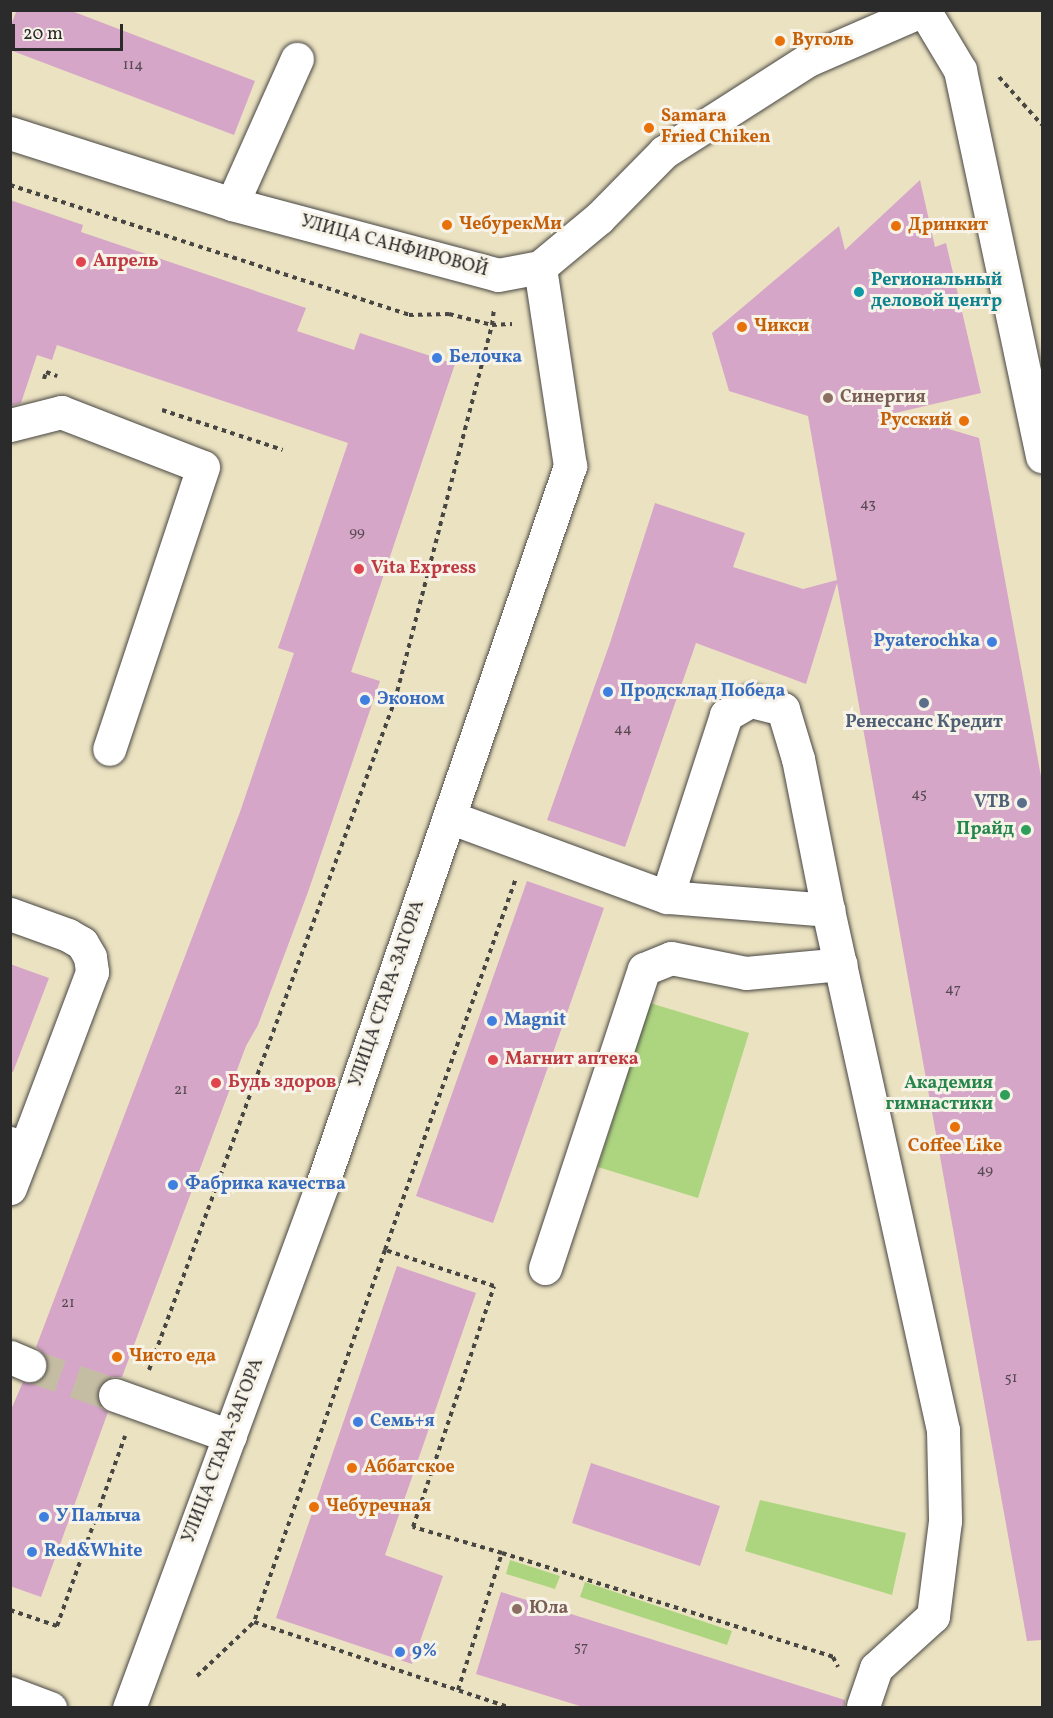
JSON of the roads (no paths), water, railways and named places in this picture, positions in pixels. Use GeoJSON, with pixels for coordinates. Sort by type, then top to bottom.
{"type":"FeatureCollection","features":[{"type":"Feature","properties":{"kind":"street","name":"УЛИЦА САНФИРОВОЙ"},"geometry":{"type":"LineString","coordinates":[[10,133],[232,204],[498,275],[540,267],[599,218],[664,152],[808,60],[924,10]]}},
{"type":"Feature","properties":{"kind":"street"},"geometry":{"type":"LineString","coordinates":[[924,10],[960,70],[1042,456]]}},
{"type":"Feature","properties":{"kind":"street"},"geometry":{"type":"LineString","coordinates":[[232,204],[297,59]]}},
{"type":"Feature","properties":{"kind":"street","name":"УЛИЦА СТАРА-ЗАГОРА"},"geometry":{"type":"LineString","coordinates":[[129,1707],[322,1185],[570,465],[540,267]]}},
{"type":"Feature","properties":{"kind":"street"},"geometry":{"type":"LineString","coordinates":[[10,425],[61,412],[202,467],[109,749]]}},
{"type":"Feature","properties":{"kind":"street"},"geometry":{"type":"LineString","coordinates":[[667,897],[726,715],[750,701],[783,709],[798,759],[828,910],[943,1430],[945,1521],[933,1616],[876,1668],[866,1698]]}},
{"type":"Feature","properties":{"kind":"street"},"geometry":{"type":"LineString","coordinates":[[449,817],[667,897],[828,910]]}},
{"type":"Feature","properties":{"kind":"street"},"geometry":{"type":"LineString","coordinates":[[10,914],[68,935],[82,944],[90,957],[92,972],[18,1146],[10,1188]]}},
{"type":"Feature","properties":{"kind":"street"},"geometry":{"type":"LineString","coordinates":[[545,1268],[644,969],[671,958],[746,974],[840,964]]}},
{"type":"Feature","properties":{"kind":"street"},"geometry":{"type":"LineString","coordinates":[[126,1399],[230,1436]]}},
{"type":"Feature","properties":{"kind":"street"},"geometry":{"type":"LineString","coordinates":[[10,1693],[50,1707]]}},
{"type":"Feature","properties":{"kind":"tunnel"},"geometry":{"type":"LineString","coordinates":[[29,1365],[115,1395]]}},
{"type":"Feature","properties":{"kind":"place","name":"Вуголь"},"geometry":{"type":"Point","coordinates":[780,41]}},
{"type":"Feature","properties":{"kind":"place","name":"Samara Fried Chiken"},"geometry":{"type":"Point","coordinates":[649,128]}},
{"type":"Feature","properties":{"kind":"place","name":"ЧебурекМи"},"geometry":{"type":"Point","coordinates":[447,225]}},
{"type":"Feature","properties":{"kind":"place","name":"Дринкит"},"geometry":{"type":"Point","coordinates":[896,226]}},
{"type":"Feature","properties":{"kind":"place","name":"Апрель"},"geometry":{"type":"Point","coordinates":[81,262]}},
{"type":"Feature","properties":{"kind":"place","name":"Региональный деловой центр"},"geometry":{"type":"Point","coordinates":[859,292]}},
{"type":"Feature","properties":{"kind":"place","name":"Чикси"},"geometry":{"type":"Point","coordinates":[742,327]}},
{"type":"Feature","properties":{"kind":"place","name":"Белочка"},"geometry":{"type":"Point","coordinates":[437,358]}},
{"type":"Feature","properties":{"kind":"place","name":"Синергия"},"geometry":{"type":"Point","coordinates":[828,398]}},
{"type":"Feature","properties":{"kind":"place","name":"Русский"},"geometry":{"type":"Point","coordinates":[964,421]}},
{"type":"Feature","properties":{"kind":"place","name":"Vita Express"},"geometry":{"type":"Point","coordinates":[359,569]}},
{"type":"Feature","properties":{"kind":"place","name":"Pyaterochka"},"geometry":{"type":"Point","coordinates":[992,642]}},
{"type":"Feature","properties":{"kind":"place","name":"Продсклад Победа"},"geometry":{"type":"Point","coordinates":[608,692]}},
{"type":"Feature","properties":{"kind":"place","name":"Эконом"},"geometry":{"type":"Point","coordinates":[365,700]}},
{"type":"Feature","properties":{"kind":"place","name":"Ренессанс Кредит"},"geometry":{"type":"Point","coordinates":[924,703]}},
{"type":"Feature","properties":{"kind":"place","name":"VTB"},"geometry":{"type":"Point","coordinates":[1022,803]}},
{"type":"Feature","properties":{"kind":"place","name":"Прайд"},"geometry":{"type":"Point","coordinates":[1026,830]}},
{"type":"Feature","properties":{"kind":"place","name":"Magnit"},"geometry":{"type":"Point","coordinates":[492,1021]}},
{"type":"Feature","properties":{"kind":"place","name":"Магнит аптека"},"geometry":{"type":"Point","coordinates":[493,1060]}},
{"type":"Feature","properties":{"kind":"place","name":"Будь здоров"},"geometry":{"type":"Point","coordinates":[216,1083]}},
{"type":"Feature","properties":{"kind":"place","name":"Академия гимнастики"},"geometry":{"type":"Point","coordinates":[1005,1095]}},
{"type":"Feature","properties":{"kind":"place","name":"Coffee Like"},"geometry":{"type":"Point","coordinates":[955,1127]}},
{"type":"Feature","properties":{"kind":"place","name":"Фабрика качества"},"geometry":{"type":"Point","coordinates":[173,1185]}},
{"type":"Feature","properties":{"kind":"place","name":"Чисто еда"},"geometry":{"type":"Point","coordinates":[117,1357]}},
{"type":"Feature","properties":{"kind":"place","name":"Семь+я"},"geometry":{"type":"Point","coordinates":[358,1422]}},
{"type":"Feature","properties":{"kind":"place","name":"Аббатское"},"geometry":{"type":"Point","coordinates":[352,1468]}},
{"type":"Feature","properties":{"kind":"place","name":"Чебуречная"},"geometry":{"type":"Point","coordinates":[314,1507]}},
{"type":"Feature","properties":{"kind":"place","name":"У Палыча"},"geometry":{"type":"Point","coordinates":[44,1517]}},
{"type":"Feature","properties":{"kind":"place","name":"Red&White"},"geometry":{"type":"Point","coordinates":[32,1552]}},
{"type":"Feature","properties":{"kind":"place","name":"Юла"},"geometry":{"type":"Point","coordinates":[517,1609]}},
{"type":"Feature","properties":{"kind":"place","name":"9%"},"geometry":{"type":"Point","coordinates":[400,1652]}}]}
